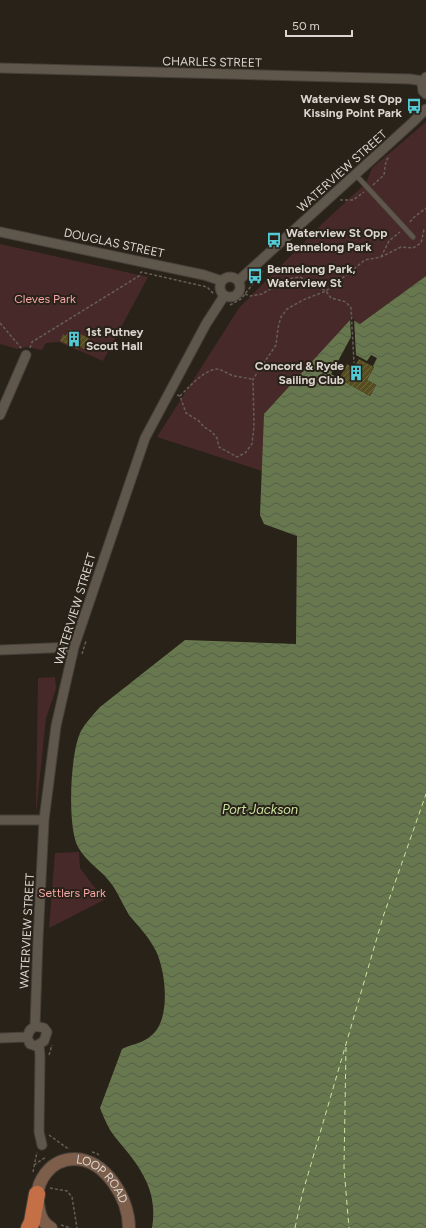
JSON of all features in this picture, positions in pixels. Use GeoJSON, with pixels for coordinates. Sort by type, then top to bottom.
{"type":"FeatureCollection","features":[{"type":"Feature","properties":{"kind":"highway"},"geometry":{"type":"LineString","coordinates":[[29,1228],[32,1222],[38,1189]]}},
{"type":"Feature","properties":{"kind":"main road","name":"LOOP ROAD"},"geometry":{"type":"LineString","coordinates":[[38,1189],[48,1171],[57,1162],[70,1159],[85,1160],[106,1174],[117,1189],[125,1208],[129,1228]]}},
{"type":"Feature","properties":{"kind":"main road"},"geometry":{"type":"LineString","coordinates":[[38,1189],[40,1216],[51,1228]]}},
{"type":"Feature","properties":{"kind":"street","name":"CHARLES STREET"},"geometry":{"type":"LineString","coordinates":[[0,68],[424,79]]}},
{"type":"Feature","properties":{"kind":"street"},"geometry":{"type":"LineString","coordinates":[[424,79],[422,87],[426,94]]}},
{"type":"Feature","properties":{"kind":"street","name":"WATERVIEW STREET"},"geometry":{"type":"LineString","coordinates":[[238,282],[426,109]]}},
{"type":"Feature","properties":{"kind":"street","name":"DOUGLAS STREET"},"geometry":{"type":"LineString","coordinates":[[0,232],[196,273],[222,281]]}},
{"type":"Feature","properties":{"kind":"street"},"geometry":{"type":"LineString","coordinates":[[231,277],[238,282],[240,288],[236,296],[224,301],[220,290],[222,281],[231,277]]}},
{"type":"Feature","properties":{"kind":"street","name":"WATERVIEW STREET"},"geometry":{"type":"LineString","coordinates":[[35,1026],[44,820],[56,726],[74,647],[145,438],[206,324],[224,301]]}},
{"type":"Feature","properties":{"kind":"street"},"geometry":{"type":"LineString","coordinates":[[0,415],[26,355]]}},
{"type":"Feature","properties":{"kind":"street"},"geometry":{"type":"LineString","coordinates":[[0,650],[74,647]]}},
{"type":"Feature","properties":{"kind":"street"},"geometry":{"type":"LineString","coordinates":[[0,820],[44,820]]}},
{"type":"Feature","properties":{"kind":"street"},"geometry":{"type":"LineString","coordinates":[[35,1026],[44,1028],[47,1032],[44,1041],[39,1045],[30,1044],[26,1037],[30,1030],[35,1026]]}},
{"type":"Feature","properties":{"kind":"street"},"geometry":{"type":"LineString","coordinates":[[0,1038],[26,1037]]}},
{"type":"Feature","properties":{"kind":"street"},"geometry":{"type":"LineString","coordinates":[[39,1045],[39,1132],[42,1145]]}},
{"type":"Feature","properties":{"kind":"lane"},"geometry":{"type":"LineString","coordinates":[[355,174],[413,237]]}},
{"type":"Feature","properties":{"kind":"path"},"geometry":{"type":"LineString","coordinates":[[340,200],[353,200],[384,175],[386,161],[390,156]]}},
{"type":"Feature","properties":{"kind":"path"},"geometry":{"type":"LineString","coordinates":[[180,396],[186,413],[199,421],[204,427],[212,432],[217,438],[219,447],[237,457],[246,453],[252,444],[254,426],[253,379],[276,345],[280,317],[287,309],[303,300],[326,291],[365,260],[381,257],[401,247],[413,248],[421,243],[424,230],[426,229]]}},
{"type":"Feature","properties":{"kind":"path"},"geometry":{"type":"LineString","coordinates":[[26,355],[32,342],[139,276],[141,272],[207,287],[230,304],[236,302],[245,294],[266,267]]}},
{"type":"Feature","properties":{"kind":"path"},"geometry":{"type":"LineString","coordinates":[[245,294],[250,296],[262,294],[287,279],[300,277],[326,291],[331,298],[346,302],[351,308],[354,363]]}},
{"type":"Feature","properties":{"kind":"path"},"geometry":{"type":"LineString","coordinates":[[224,301],[230,304]]}},
{"type":"Feature","properties":{"kind":"path"},"geometry":{"type":"LineString","coordinates":[[0,324],[18,343],[26,355]]}},
{"type":"Feature","properties":{"kind":"path"},"geometry":{"type":"LineString","coordinates":[[173,400],[177,394],[180,396],[193,382],[215,369],[223,370],[233,376],[253,379]]}},
{"type":"Feature","properties":{"kind":"path"},"geometry":{"type":"LineString","coordinates":[[81,660],[86,640]]}},
{"type":"Feature","properties":{"kind":"path"},"geometry":{"type":"LineString","coordinates":[[71,1148],[67,1148],[46,1133],[42,1145],[36,1153],[32,1179],[38,1189],[50,1188],[67,1190],[72,1197],[78,1228]]}},
{"type":"Feature","properties":{"kind":"path"},"geometry":{"type":"LineString","coordinates":[[90,1152],[96,1153],[102,1157]]}},
{"type":"Feature","properties":{"kind":"green space"},"geometry":{"type":"Polygon","coordinates":[[[426,122],[426,276],[360,324],[264,414],[262,471],[157,437],[239,308],[323,223],[366,183],[372,168],[426,122]]]}},
{"type":"Feature","properties":{"kind":"green space","name":"Cleves Park"},"geometry":{"type":"Polygon","coordinates":[[[0,244],[148,277],[103,361],[59,342],[46,343],[42,350],[27,347],[17,349],[0,344],[0,244]]]}},
{"type":"Feature","properties":{"kind":"green space"},"geometry":{"type":"Polygon","coordinates":[[[55,677],[56,689],[46,718],[36,813],[38,678],[55,677]]]}},
{"type":"Feature","properties":{"kind":"green space","name":"Settlers Park"},"geometry":{"type":"Polygon","coordinates":[[[79,852],[80,868],[104,900],[49,928],[55,853],[79,852]]]}},
{"type":"Feature","properties":{"kind":"water","name":"Port Jackson"},"geometry":{"type":"Polygon","coordinates":[[[426,276],[426,1228],[152,1228],[152,1197],[146,1180],[141,1171],[110,1130],[100,1108],[122,1049],[149,1038],[158,1028],[164,1007],[164,983],[156,951],[150,941],[129,915],[109,881],[86,858],[78,847],[72,823],[71,807],[72,772],[77,741],[83,728],[100,707],[185,640],[296,644],[297,536],[264,524],[260,515],[264,414],[351,319],[360,324],[426,276]]]}},
{"type":"Feature","properties":{"kind":"pier"},"geometry":{"type":"Polygon","coordinates":[[[350,317],[354,319],[356,355],[367,361],[371,355],[377,358],[367,380],[376,385],[370,396],[331,374],[351,337],[350,317]]]}},
{"type":"Feature","properties":{"kind":"building","name":"1st Putney Scout Hall"},"geometry":{"type":"Polygon","coordinates":[[[69,329],[89,338],[84,349],[78,346],[77,349],[60,341],[63,334],[66,336],[69,329]]]}},
{"type":"Feature","properties":{"kind":"building","name":"Concord & Ryde Sailing Club"},"geometry":{"type":"Polygon","coordinates":[[[359,359],[374,367],[367,380],[376,385],[370,396],[339,379],[347,364],[354,368],[359,359]]]}},
{"type":"Feature","properties":{"kind":"ferry route"},"geometry":{"type":"LineString","coordinates":[[295,1228],[302,1195],[383,917],[426,794]]}},
{"type":"Feature","properties":{"kind":"ferry route"},"geometry":{"type":"LineString","coordinates":[[346,1047],[344,1168],[349,1228]]}},
{"type":"Feature","properties":{"kind":"place","name":"Waterview St Opp Kissing Point Park"},"geometry":{"type":"Point","coordinates":[414,106]}},
{"type":"Feature","properties":{"kind":"place","name":"Waterview St Opp Bennelong Park"},"geometry":{"type":"Point","coordinates":[274,240]}},
{"type":"Feature","properties":{"kind":"place","name":"Bennelong Park, Waterview St"},"geometry":{"type":"Point","coordinates":[255,276]}},
{"type":"Feature","properties":{"kind":"place","name":"1st Putney Scout Hall"},"geometry":{"type":"Point","coordinates":[74,339]}},
{"type":"Feature","properties":{"kind":"place","name":"Concord & Ryde Sailing Club"},"geometry":{"type":"Point","coordinates":[356,373]}}]}
